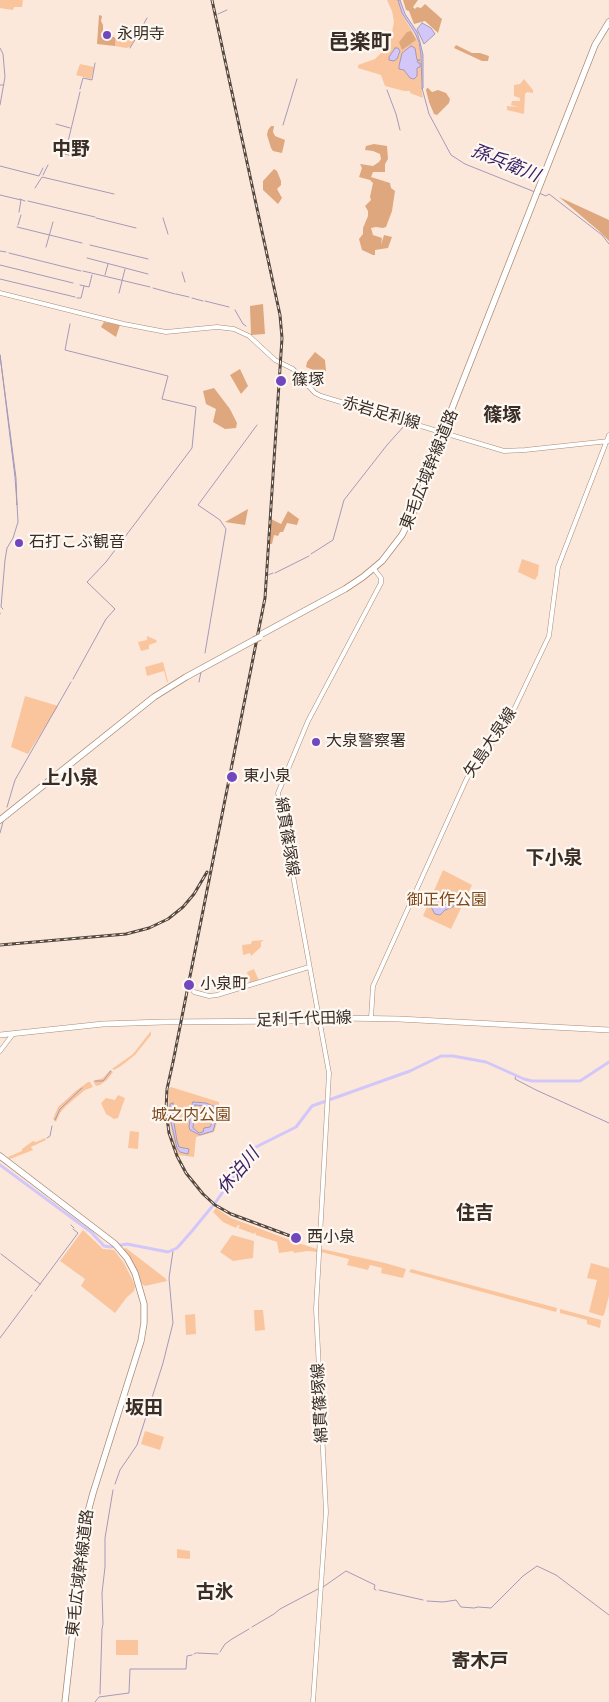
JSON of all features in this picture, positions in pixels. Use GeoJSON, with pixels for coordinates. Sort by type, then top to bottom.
{"type":"FeatureCollection","features":[{"type":"Feature","properties":{"kind":"highway","name":"東毛広域幹線道路"},"geometry":{"type":"LineString","coordinates":[[444,433],[594,54],[609,24]]}},
{"type":"Feature","properties":{"kind":"highway","name":"東毛広域幹線道路"},"geometry":{"type":"LineString","coordinates":[[0,816],[160,690],[185,674],[352,588],[375,570],[392,549],[410,521],[558,138],[596,46],[609,24]]}},
{"type":"Feature","properties":{"kind":"highway"},"geometry":{"type":"LineString","coordinates":[[558,138],[565,125],[567,125]]}},
{"type":"Feature","properties":{"kind":"highway","name":"東毛広域幹線道路"},"geometry":{"type":"LineString","coordinates":[[0,820],[154,696],[257,637]]}},
{"type":"Feature","properties":{"kind":"highway","name":"東毛広域幹線道路"},"geometry":{"type":"LineString","coordinates":[[0,1158],[116,1247],[127,1262],[138,1287],[141,1304],[141,1327],[136,1346],[85,1512],[64,1702]]}},
{"type":"Feature","properties":{"kind":"main road","name":"赤岩足利線"},"geometry":{"type":"LineString","coordinates":[[0,293],[131,326],[166,332],[217,327],[234,328],[249,336],[275,360],[293,369],[317,394],[508,452],[608,441]]}},
{"type":"Feature","properties":{"kind":"main road","name":"矢島大泉線"},"geometry":{"type":"LineString","coordinates":[[371,1018],[373,986],[467,778],[509,720],[549,636],[558,567],[609,435]]}},
{"type":"Feature","properties":{"kind":"main road","name":"綿貫篠塚線"},"geometry":{"type":"LineString","coordinates":[[313,1702],[326,1512],[316,1310],[329,1073],[278,793],[308,721],[380,584],[381,578],[375,570]]}},
{"type":"Feature","properties":{"kind":"main road"},"geometry":{"type":"LineString","coordinates":[[194,992],[215,996],[309,967]]}},
{"type":"Feature","properties":{"kind":"main road","name":"足利千代田線"},"geometry":{"type":"LineString","coordinates":[[0,1035],[103,1024],[371,1018],[609,1030]]}},
{"type":"Feature","properties":{"kind":"main road"},"geometry":{"type":"LineString","coordinates":[[0,1051],[13,1034]]}},
{"type":"Feature","properties":{"kind":"green space"},"geometry":{"type":"Polygon","coordinates":[[[0,0],[23,0],[22,7],[14,7],[13,10],[0,8],[0,0]]]}},
{"type":"Feature","properties":{"kind":"green space"},"geometry":{"type":"Polygon","coordinates":[[[387,0],[398,0],[402,14],[418,41],[421,53],[423,98],[410,93],[410,91],[385,86],[381,75],[358,68],[358,65],[375,59],[390,42],[394,22],[387,0]]]}},
{"type":"Feature","properties":{"kind":"green space"},"geometry":{"type":"Polygon","coordinates":[[[118,31],[137,37],[130,47],[115,46],[118,31]]]}},
{"type":"Feature","properties":{"kind":"green space"},"geometry":{"type":"Polygon","coordinates":[[[80,64],[94,67],[91,79],[76,75],[80,64]]]}},
{"type":"Feature","properties":{"kind":"green space"},"geometry":{"type":"Polygon","coordinates":[[[524,79],[533,90],[533,93],[527,92],[525,94],[524,114],[507,110],[507,106],[518,107],[511,105],[512,101],[520,101],[520,98],[514,96],[514,85],[520,84],[524,79]]]}},
{"type":"Feature","properties":{"kind":"green space"},"geometry":{"type":"Polygon","coordinates":[[[522,559],[539,565],[538,575],[535,580],[518,572],[522,559]]]}},
{"type":"Feature","properties":{"kind":"green space"},"geometry":{"type":"Polygon","coordinates":[[[147,636],[157,642],[149,645],[149,649],[141,651],[138,642],[147,640],[147,636]]]}},
{"type":"Feature","properties":{"kind":"green space"},"geometry":{"type":"Polygon","coordinates":[[[163,662],[168,682],[164,671],[147,676],[145,667],[163,662]]]}},
{"type":"Feature","properties":{"kind":"green space"},"geometry":{"type":"Polygon","coordinates":[[[25,696],[58,706],[28,754],[11,747],[25,696]]]}},
{"type":"Feature","properties":{"kind":"green space","name":"御正作公園"},"geometry":{"type":"Polygon","coordinates":[[[443,870],[472,885],[451,929],[423,916],[443,870]]]}},
{"type":"Feature","properties":{"kind":"green space"},"geometry":{"type":"Polygon","coordinates":[[[264,940],[261,942],[261,947],[251,956],[250,953],[243,955],[242,945],[251,944],[252,941],[264,940]]]}},
{"type":"Feature","properties":{"kind":"green space"},"geometry":{"type":"Polygon","coordinates":[[[254,969],[259,981],[250,983],[247,972],[254,969]]]}},
{"type":"Feature","properties":{"kind":"green space"},"geometry":{"type":"Polygon","coordinates":[[[151,1031],[151,1035],[135,1055],[121,1066],[114,1070],[112,1069],[133,1054],[151,1031]]]}},
{"type":"Feature","properties":{"kind":"green space"},"geometry":{"type":"Polygon","coordinates":[[[110,1070],[113,1072],[107,1080],[96,1086],[93,1081],[103,1078],[110,1070]]]}},
{"type":"Feature","properties":{"kind":"green space"},"geometry":{"type":"Polygon","coordinates":[[[88,1082],[93,1087],[85,1090],[66,1106],[56,1122],[53,1119],[58,1107],[88,1082]]]}},
{"type":"Feature","properties":{"kind":"green space","name":"城之内公園"},"geometry":{"type":"Polygon","coordinates":[[[171,1087],[219,1102],[219,1117],[214,1132],[196,1137],[194,1157],[178,1155],[174,1145],[168,1111],[169,1088],[171,1087]]]}},
{"type":"Feature","properties":{"kind":"green space"},"geometry":{"type":"Polygon","coordinates":[[[118,1095],[125,1098],[118,1118],[114,1119],[106,1114],[101,1103],[106,1098],[115,1100],[118,1095]]]}},
{"type":"Feature","properties":{"kind":"green space"},"geometry":{"type":"Polygon","coordinates":[[[130,1131],[139,1132],[138,1149],[128,1148],[130,1131]]]}},
{"type":"Feature","properties":{"kind":"green space"},"geometry":{"type":"Polygon","coordinates":[[[45,1138],[46,1140],[31,1147],[33,1150],[10,1159],[8,1157],[22,1151],[33,1141],[36,1142],[45,1138]]]}},
{"type":"Feature","properties":{"kind":"green space"},"geometry":{"type":"Polygon","coordinates":[[[216,1208],[231,1218],[317,1249],[317,1252],[294,1253],[293,1251],[279,1253],[277,1242],[256,1235],[255,1232],[254,1234],[238,1228],[240,1226],[238,1225],[236,1228],[223,1222],[213,1212],[216,1208]]]}},
{"type":"Feature","properties":{"kind":"green space"},"geometry":{"type":"Polygon","coordinates":[[[83,1230],[103,1249],[114,1250],[124,1263],[135,1286],[134,1291],[115,1313],[81,1286],[85,1279],[60,1261],[83,1230]]]}},
{"type":"Feature","properties":{"kind":"green space"},"geometry":{"type":"Polygon","coordinates":[[[232,1235],[254,1241],[253,1258],[233,1261],[220,1252],[232,1235]]]}},
{"type":"Feature","properties":{"kind":"green space"},"geometry":{"type":"Polygon","coordinates":[[[126,1248],[167,1281],[145,1286],[142,1284],[135,1266],[123,1249],[126,1248]]]}},
{"type":"Feature","properties":{"kind":"green space"},"geometry":{"type":"Polygon","coordinates":[[[322,1249],[406,1269],[403,1278],[381,1273],[382,1268],[370,1265],[368,1270],[347,1265],[349,1259],[321,1252],[322,1249]]]}},
{"type":"Feature","properties":{"kind":"green space"},"geometry":{"type":"Polygon","coordinates":[[[591,1263],[609,1268],[609,1296],[604,1315],[602,1316],[589,1312],[597,1280],[587,1278],[591,1263]]]}},
{"type":"Feature","properties":{"kind":"green space"},"geometry":{"type":"Polygon","coordinates":[[[411,1269],[557,1308],[556,1312],[409,1272],[411,1269]]]}},
{"type":"Feature","properties":{"kind":"green space"},"geometry":{"type":"Polygon","coordinates":[[[560,1309],[601,1320],[600,1328],[587,1324],[587,1320],[560,1313],[560,1309]]]}},
{"type":"Feature","properties":{"kind":"green space"},"geometry":{"type":"Polygon","coordinates":[[[254,1310],[263,1310],[265,1330],[255,1331],[254,1310]]]}},
{"type":"Feature","properties":{"kind":"green space"},"geometry":{"type":"Polygon","coordinates":[[[195,1314],[196,1334],[186,1335],[185,1315],[195,1314]]]}},
{"type":"Feature","properties":{"kind":"green space"},"geometry":{"type":"Polygon","coordinates":[[[145,1431],[164,1437],[160,1450],[141,1444],[145,1431]]]}},
{"type":"Feature","properties":{"kind":"green space"},"geometry":{"type":"Polygon","coordinates":[[[177,1549],[190,1551],[190,1559],[177,1558],[177,1549]]]}},
{"type":"Feature","properties":{"kind":"green space"},"geometry":{"type":"Polygon","coordinates":[[[116,1640],[138,1640],[138,1655],[116,1655],[116,1640]]]}},
{"type":"Feature","properties":{"kind":"shaded area"},"geometry":{"type":"Polygon","coordinates":[[[398,0],[400,0],[405,14],[417,32],[420,42],[423,55],[422,89],[419,42],[402,13],[398,0]]]}},
{"type":"Feature","properties":{"kind":"shaded area"},"geometry":{"type":"Polygon","coordinates":[[[403,0],[418,0],[413,7],[415,9],[417,7],[421,8],[425,4],[442,19],[438,33],[425,21],[414,24],[403,0]]]}},
{"type":"Feature","properties":{"kind":"shaded area"},"geometry":{"type":"Polygon","coordinates":[[[99,15],[102,16],[103,32],[116,38],[115,46],[97,44],[99,15]]]}},
{"type":"Feature","properties":{"kind":"shaded area"},"geometry":{"type":"Polygon","coordinates":[[[422,23],[431,28],[435,34],[424,44],[417,29],[422,23]]]}},
{"type":"Feature","properties":{"kind":"shaded area"},"geometry":{"type":"Polygon","coordinates":[[[411,31],[416,40],[402,50],[399,42],[407,32],[411,31]]]}},
{"type":"Feature","properties":{"kind":"shaded area"},"geometry":{"type":"Polygon","coordinates":[[[456,45],[472,53],[489,56],[488,61],[482,61],[454,48],[456,45]]]}},
{"type":"Feature","properties":{"kind":"shaded area"},"geometry":{"type":"Polygon","coordinates":[[[411,46],[415,48],[417,60],[420,60],[417,61],[420,63],[420,67],[417,68],[417,76],[414,79],[410,78],[404,70],[399,69],[402,53],[411,46]]]}},
{"type":"Feature","properties":{"kind":"shaded area"},"geometry":{"type":"Polygon","coordinates":[[[395,48],[398,48],[400,51],[397,59],[394,61],[389,60],[389,57],[395,48]]]}},
{"type":"Feature","properties":{"kind":"shaded area"},"geometry":{"type":"Polygon","coordinates":[[[428,88],[432,92],[438,90],[446,93],[450,99],[449,103],[437,115],[434,114],[429,102],[426,90],[428,88]]]}},
{"type":"Feature","properties":{"kind":"shaded area"},"geometry":{"type":"Polygon","coordinates":[[[271,126],[274,126],[273,132],[275,136],[285,140],[282,153],[273,151],[271,148],[267,135],[271,126]]]}},
{"type":"Feature","properties":{"kind":"shaded area"},"geometry":{"type":"Polygon","coordinates":[[[374,144],[387,146],[388,159],[385,164],[385,172],[373,172],[371,177],[390,183],[391,188],[395,191],[392,211],[386,227],[371,228],[373,235],[382,238],[381,245],[384,235],[392,237],[388,248],[375,250],[375,255],[373,255],[362,250],[359,239],[363,234],[363,228],[368,216],[365,206],[371,200],[373,183],[370,180],[359,177],[362,168],[360,164],[373,166],[381,159],[380,154],[365,150],[366,146],[374,144]]]}},
{"type":"Feature","properties":{"kind":"shaded area"},"geometry":{"type":"Polygon","coordinates":[[[274,169],[277,171],[281,181],[281,185],[277,189],[282,198],[278,204],[263,190],[263,181],[274,169]]]}},
{"type":"Feature","properties":{"kind":"shaded area"},"geometry":{"type":"Polygon","coordinates":[[[559,197],[609,220],[609,241],[599,231],[559,197]]]}},
{"type":"Feature","properties":{"kind":"shaded area"},"geometry":{"type":"Polygon","coordinates":[[[263,304],[265,334],[251,335],[250,306],[263,304]]]}},
{"type":"Feature","properties":{"kind":"shaded area"},"geometry":{"type":"Polygon","coordinates":[[[104,322],[120,325],[116,337],[101,327],[104,322]]]}},
{"type":"Feature","properties":{"kind":"shaded area"},"geometry":{"type":"Polygon","coordinates":[[[315,352],[325,360],[326,371],[318,372],[306,367],[307,362],[315,352]]]}},
{"type":"Feature","properties":{"kind":"shaded area"},"geometry":{"type":"Polygon","coordinates":[[[0,355],[16,478],[17,505],[15,477],[0,355]]]}},
{"type":"Feature","properties":{"kind":"shaded area"},"geometry":{"type":"Polygon","coordinates":[[[240,369],[248,386],[241,394],[230,375],[240,369]]]}},
{"type":"Feature","properties":{"kind":"shaded area"},"geometry":{"type":"Polygon","coordinates":[[[214,388],[230,409],[237,423],[236,428],[225,429],[213,422],[216,409],[206,404],[203,391],[214,388]]]}},
{"type":"Feature","properties":{"kind":"shaded area"},"geometry":{"type":"Polygon","coordinates":[[[248,509],[245,525],[225,522],[248,509]]]}},
{"type":"Feature","properties":{"kind":"shaded area"},"geometry":{"type":"Polygon","coordinates":[[[288,511],[299,519],[297,525],[287,523],[283,532],[280,532],[278,536],[274,535],[272,544],[270,544],[271,519],[281,524],[288,511]]]}},
{"type":"Feature","properties":{"kind":"shaded area"},"geometry":{"type":"Polygon","coordinates":[[[452,901],[455,904],[453,907],[445,910],[440,915],[435,914],[431,907],[435,904],[443,906],[452,901]]]}},
{"type":"Feature","properties":{"kind":"shaded area"},"geometry":{"type":"Polygon","coordinates":[[[193,1102],[206,1103],[216,1107],[217,1117],[213,1131],[200,1135],[190,1130],[193,1102]],[[195,1105],[193,1128],[199,1133],[203,1132],[204,1128],[210,1127],[214,1117],[214,1109],[195,1105]]]}},
{"type":"Feature","properties":{"kind":"shaded area"},"geometry":{"type":"Polygon","coordinates":[[[173,1103],[177,1141],[179,1147],[189,1149],[188,1154],[180,1152],[177,1148],[170,1118],[170,1104],[173,1103]]]}},
{"type":"Feature","properties":{"kind":"waterway"},"geometry":{"type":"LineString","coordinates":[[218,14],[227,10]]}},
{"type":"Feature","properties":{"kind":"waterway"},"geometry":{"type":"LineString","coordinates":[[140,31],[147,18]]}},
{"type":"Feature","properties":{"kind":"waterway"},"geometry":{"type":"LineString","coordinates":[[130,48],[139,33]]}},
{"type":"Feature","properties":{"kind":"waterway"},"geometry":{"type":"LineString","coordinates":[[0,48],[3,54],[5,77],[0,105]]}},
{"type":"Feature","properties":{"kind":"waterway"},"geometry":{"type":"LineString","coordinates":[[80,89],[83,78],[92,80],[95,63]]}},
{"type":"Feature","properties":{"kind":"waterway"},"geometry":{"type":"LineString","coordinates":[[283,125],[297,79]]}},
{"type":"Feature","properties":{"kind":"waterway","name":"孫兵衛川"},"geometry":{"type":"LineString","coordinates":[[422,88],[429,114],[451,155],[465,164],[535,192]]}},
{"type":"Feature","properties":{"kind":"waterway"},"geometry":{"type":"LineString","coordinates":[[387,90],[400,130]]}},
{"type":"Feature","properties":{"kind":"waterway"},"geometry":{"type":"LineString","coordinates":[[52,151],[65,154],[80,92]]}},
{"type":"Feature","properties":{"kind":"waterway"},"geometry":{"type":"LineString","coordinates":[[56,124],[70,128]]}},
{"type":"Feature","properties":{"kind":"waterway"},"geometry":{"type":"LineString","coordinates":[[65,154],[76,157]]}},
{"type":"Feature","properties":{"kind":"waterway"},"geometry":{"type":"LineString","coordinates":[[43,175],[48,165]]}},
{"type":"Feature","properties":{"kind":"waterway"},"geometry":{"type":"LineString","coordinates":[[0,166],[39,176],[43,168]]}},
{"type":"Feature","properties":{"kind":"waterway"},"geometry":{"type":"LineString","coordinates":[[35,188],[42,177],[114,194]]}},
{"type":"Feature","properties":{"kind":"waterway","name":"孫兵衛川"},"geometry":{"type":"LineString","coordinates":[[539,193],[546,196],[549,194],[602,235],[609,244]]}},
{"type":"Feature","properties":{"kind":"waterway"},"geometry":{"type":"LineString","coordinates":[[0,195],[21,200],[19,212]]}},
{"type":"Feature","properties":{"kind":"waterway"},"geometry":{"type":"LineString","coordinates":[[20,199],[25,201]]}},
{"type":"Feature","properties":{"kind":"waterway"},"geometry":{"type":"LineString","coordinates":[[28,201],[95,217]]}},
{"type":"Feature","properties":{"kind":"waterway"},"geometry":{"type":"LineString","coordinates":[[18,225],[21,215]]}},
{"type":"Feature","properties":{"kind":"waterway"},"geometry":{"type":"LineString","coordinates":[[96,218],[136,228]]}},
{"type":"Feature","properties":{"kind":"waterway"},"geometry":{"type":"LineString","coordinates":[[163,218],[168,234]]}},
{"type":"Feature","properties":{"kind":"waterway"},"geometry":{"type":"LineString","coordinates":[[46,247],[53,222]]}},
{"type":"Feature","properties":{"kind":"waterway"},"geometry":{"type":"LineString","coordinates":[[17,227],[82,243]]}},
{"type":"Feature","properties":{"kind":"waterway"},"geometry":{"type":"LineString","coordinates":[[90,245],[148,259]]}},
{"type":"Feature","properties":{"kind":"waterway"},"geometry":{"type":"LineString","coordinates":[[0,251],[6,252]]}},
{"type":"Feature","properties":{"kind":"waterway"},"geometry":{"type":"LineString","coordinates":[[9,253],[81,271]]}},
{"type":"Feature","properties":{"kind":"waterway"},"geometry":{"type":"LineString","coordinates":[[87,258],[148,274]]}},
{"type":"Feature","properties":{"kind":"waterway"},"geometry":{"type":"LineString","coordinates":[[105,275],[108,264]]}},
{"type":"Feature","properties":{"kind":"waterway"},"geometry":{"type":"LineString","coordinates":[[0,265],[73,283]]}},
{"type":"Feature","properties":{"kind":"waterway"},"geometry":{"type":"LineString","coordinates":[[119,293],[125,269]]}},
{"type":"Feature","properties":{"kind":"waterway"},"geometry":{"type":"LineString","coordinates":[[83,271],[150,287]]}},
{"type":"Feature","properties":{"kind":"waterway"},"geometry":{"type":"LineString","coordinates":[[182,272],[185,282]]}},
{"type":"Feature","properties":{"kind":"waterway"},"geometry":{"type":"LineString","coordinates":[[80,285],[89,287],[92,275]]}},
{"type":"Feature","properties":{"kind":"waterway"},"geometry":{"type":"LineString","coordinates":[[0,279],[75,297]]}},
{"type":"Feature","properties":{"kind":"waterway"},"geometry":{"type":"LineString","coordinates":[[77,298],[81,298],[84,286]]}},
{"type":"Feature","properties":{"kind":"waterway"},"geometry":{"type":"LineString","coordinates":[[153,288],[175,294]]}},
{"type":"Feature","properties":{"kind":"waterway"},"geometry":{"type":"LineString","coordinates":[[176,294],[189,297]]}},
{"type":"Feature","properties":{"kind":"waterway"},"geometry":{"type":"LineString","coordinates":[[192,298],[203,301]]}},
{"type":"Feature","properties":{"kind":"waterway"},"geometry":{"type":"LineString","coordinates":[[205,301],[229,307]]}},
{"type":"Feature","properties":{"kind":"waterway"},"geometry":{"type":"LineString","coordinates":[[235,310],[246,326]]}},
{"type":"Feature","properties":{"kind":"waterway"},"geometry":{"type":"LineString","coordinates":[[70,324],[65,350],[168,376],[162,399],[196,407],[192,448],[106,562],[87,582],[115,609],[106,619],[73,679]]}},
{"type":"Feature","properties":{"kind":"waterway"},"geometry":{"type":"LineString","coordinates":[[205,653],[226,529],[220,520],[198,505],[257,425]]}},
{"type":"Feature","properties":{"kind":"waterway"},"geometry":{"type":"LineString","coordinates":[[311,554],[333,540],[344,500],[405,425]]}},
{"type":"Feature","properties":{"kind":"waterway"},"geometry":{"type":"LineString","coordinates":[[3,609],[1,607],[5,560],[7,548],[13,538],[18,522],[17,504]]}},
{"type":"Feature","properties":{"kind":"waterway"},"geometry":{"type":"LineString","coordinates":[[275,573],[309,556]]}},
{"type":"Feature","properties":{"kind":"waterway"},"geometry":{"type":"LineString","coordinates":[[268,575],[273,573]]}},
{"type":"Feature","properties":{"kind":"waterway"},"geometry":{"type":"LineString","coordinates":[[199,682],[201,672]]}},
{"type":"Feature","properties":{"kind":"waterway"},"geometry":{"type":"LineString","coordinates":[[7,807],[15,780],[71,682]]}},
{"type":"Feature","properties":{"kind":"waterway"},"geometry":{"type":"LineString","coordinates":[[0,833],[3,822]]}},
{"type":"Feature","properties":{"kind":"waterway","name":"休泊川"},"geometry":{"type":"LineString","coordinates":[[0,1165],[91,1232],[104,1246],[110,1247],[127,1244],[168,1252],[177,1248],[192,1231],[215,1203],[254,1148],[296,1127],[312,1106],[410,1071],[441,1056],[453,1056],[486,1062],[532,1081],[580,1081],[609,1062]]}},
{"type":"Feature","properties":{"kind":"waterway"},"geometry":{"type":"LineString","coordinates":[[95,1081],[103,1081],[111,1071]]}},
{"type":"Feature","properties":{"kind":"waterway","name":"休泊川"},"geometry":{"type":"LineString","coordinates":[[516,1075],[515,1079],[536,1090],[609,1123]]}},
{"type":"Feature","properties":{"kind":"waterway"},"geometry":{"type":"LineString","coordinates":[[55,1120],[60,1109],[82,1088]]}},
{"type":"Feature","properties":{"kind":"waterway"},"geometry":{"type":"LineString","coordinates":[[47,1138],[50,1136],[52,1126]]}},
{"type":"Feature","properties":{"kind":"waterway"},"geometry":{"type":"LineString","coordinates":[[71,1225],[74,1228]]}},
{"type":"Feature","properties":{"kind":"waterway"},"geometry":{"type":"LineString","coordinates":[[35,1291],[78,1233],[73,1229]]}},
{"type":"Feature","properties":{"kind":"waterway"},"geometry":{"type":"LineString","coordinates":[[115,1484],[120,1470],[137,1445],[163,1363],[173,1323],[169,1278],[173,1251]]}},
{"type":"Feature","properties":{"kind":"waterway"},"geometry":{"type":"LineString","coordinates":[[1,1254],[40,1284]]}},
{"type":"Feature","properties":{"kind":"waterway"},"geometry":{"type":"LineString","coordinates":[[0,1338],[32,1295]]}},
{"type":"Feature","properties":{"kind":"waterway"},"geometry":{"type":"LineString","coordinates":[[100,1694],[105,1538],[113,1490]]}},
{"type":"Feature","properties":{"kind":"waterway"},"geometry":{"type":"LineString","coordinates":[[427,1601],[443,1602],[456,1600],[461,1607],[491,1608],[523,1576],[537,1566],[556,1575],[609,1615]]}},
{"type":"Feature","properties":{"kind":"waterway"},"geometry":{"type":"LineString","coordinates":[[323,1587],[346,1571],[375,1585],[374,1589],[376,1590]]}},
{"type":"Feature","properties":{"kind":"waterway"},"geometry":{"type":"LineString","coordinates":[[252,1627],[280,1609],[318,1589]]}},
{"type":"Feature","properties":{"kind":"waterway"},"geometry":{"type":"LineString","coordinates":[[379,1590],[423,1600]]}},
{"type":"Feature","properties":{"kind":"waterway"},"geometry":{"type":"LineString","coordinates":[[220,1652],[225,1644],[249,1629]]}},
{"type":"Feature","properties":{"kind":"waterway"},"geometry":{"type":"LineString","coordinates":[[197,1653],[218,1654]]}},
{"type":"Feature","properties":{"kind":"waterway"},"geometry":{"type":"LineString","coordinates":[[95,1702],[99,1697],[129,1693],[130,1669],[186,1669],[187,1656],[192,1655]]}},
{"type":"Feature","properties":{"kind":"railway"},"geometry":{"type":"LineString","coordinates":[[212,0],[280,315],[282,338],[265,598],[167,1089],[166,1110],[169,1133],[177,1156],[186,1173],[203,1194],[215,1205],[231,1214],[293,1237]]}},
{"type":"Feature","properties":{"kind":"railway"},"geometry":{"type":"LineString","coordinates":[[0,945],[126,934],[149,928],[168,919],[183,907],[194,894],[207,872]]}},
{"type":"Feature","properties":{"kind":"place","name":"永明寺"},"geometry":{"type":"Point","coordinates":[107,35]}},
{"type":"Feature","properties":{"kind":"place","name":"篠塚"},"geometry":{"type":"Point","coordinates":[281,381]}},
{"type":"Feature","properties":{"kind":"place","name":"石打こぶ観音"},"geometry":{"type":"Point","coordinates":[19,543]}},
{"type":"Feature","properties":{"kind":"place","name":"大泉警察署"},"geometry":{"type":"Point","coordinates":[316,742]}},
{"type":"Feature","properties":{"kind":"place","name":"東小泉"},"geometry":{"type":"Point","coordinates":[232,777]}},
{"type":"Feature","properties":{"kind":"place","name":"小泉町"},"geometry":{"type":"Point","coordinates":[189,985]}},
{"type":"Feature","properties":{"kind":"place","name":"西小泉"},"geometry":{"type":"Point","coordinates":[296,1238]}},
{"type":"Feature","properties":{"kind":"district","name":"邑楽町"},"geometry":{"type":"Point","coordinates":[360,44]}},
{"type":"Feature","properties":{"kind":"district","name":"中野"},"geometry":{"type":"Point","coordinates":[71,150]}},
{"type":"Feature","properties":{"kind":"district","name":"篠塚"},"geometry":{"type":"Point","coordinates":[502,416]}},
{"type":"Feature","properties":{"kind":"district","name":"上小泉"},"geometry":{"type":"Point","coordinates":[70,779]}},
{"type":"Feature","properties":{"kind":"district","name":"下小泉"},"geometry":{"type":"Point","coordinates":[554,859]}},
{"type":"Feature","properties":{"kind":"district","name":"住吉"},"geometry":{"type":"Point","coordinates":[475,1214]}},
{"type":"Feature","properties":{"kind":"district","name":"坂田"},"geometry":{"type":"Point","coordinates":[144,1409]}},
{"type":"Feature","properties":{"kind":"district","name":"古氷"},"geometry":{"type":"Point","coordinates":[215,1593]}},
{"type":"Feature","properties":{"kind":"district","name":"寄木戸"},"geometry":{"type":"Point","coordinates":[480,1662]}}]}
